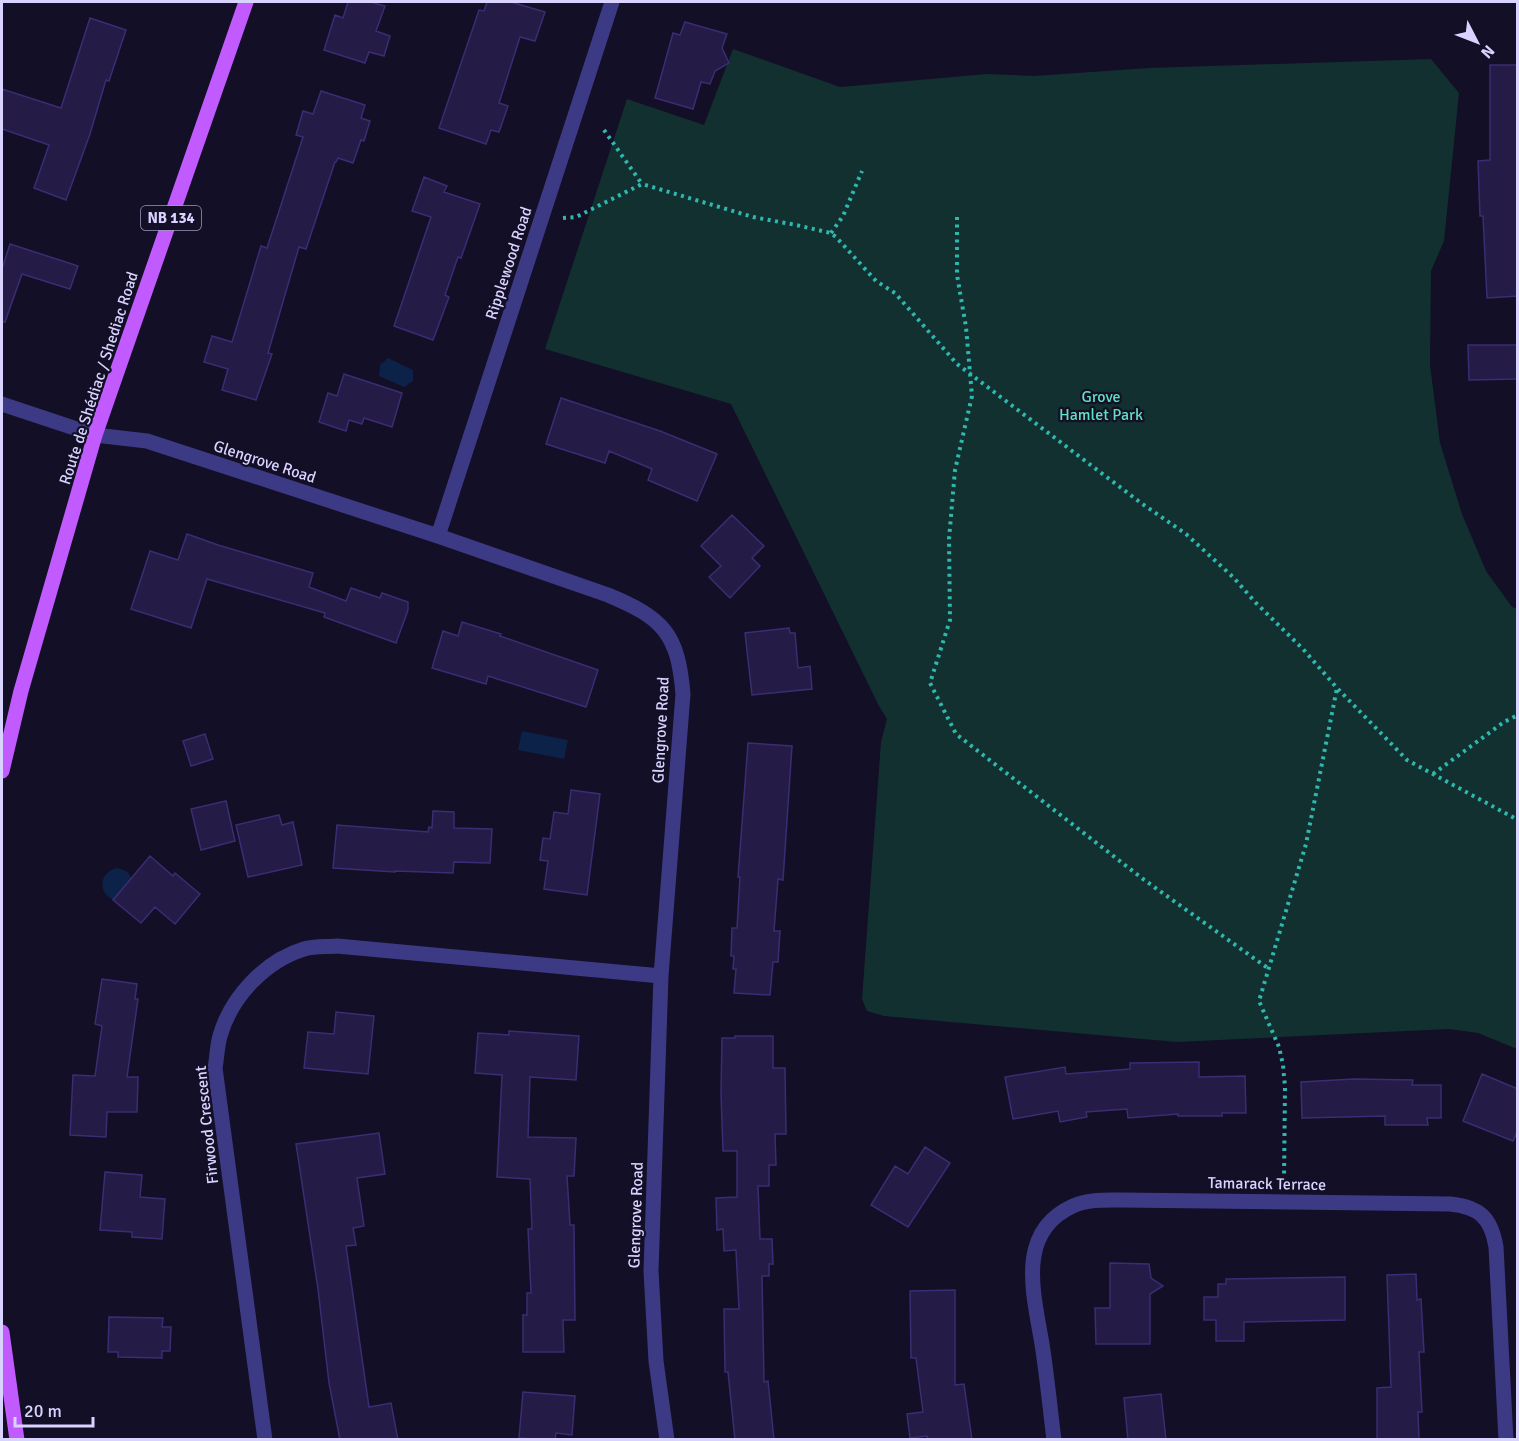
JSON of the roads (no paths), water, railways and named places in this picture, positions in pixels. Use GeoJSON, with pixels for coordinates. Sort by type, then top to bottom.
{"type":"FeatureCollection","features":[{"type":"Feature","properties":{"kind":"main road","name":"Route de Shédiac / Shediac Road"},"geometry":{"type":"LineString","coordinates":[[2,771],[21,691],[95,435],[246,2]]}},
{"type":"Feature","properties":{"kind":"main road"},"geometry":{"type":"LineString","coordinates":[[2,1332],[17,1440]]}},
{"type":"Feature","properties":{"kind":"street","name":"Ripplewood Road"},"geometry":{"type":"LineString","coordinates":[[438,536],[612,2]]}},
{"type":"Feature","properties":{"kind":"street","name":"Glengrove Road"},"geometry":{"type":"LineString","coordinates":[[2,404],[95,435],[147,441],[438,536],[608,595],[651,616],[666,630],[681,669],[683,694],[661,976],[651,1271],[656,1361],[666,1440]]}},
{"type":"Feature","properties":{"kind":"street","name":"Firwood Crescent"},"geometry":{"type":"LineString","coordinates":[[265,1440],[215,1068],[219,1036],[234,1004],[256,978],[283,957],[306,949],[337,946],[661,976]]}},
{"type":"Feature","properties":{"kind":"street","name":"Tamarack Terrace"},"geometry":{"type":"LineString","coordinates":[[1054,1440],[1034,1297],[1032,1264],[1035,1247],[1043,1231],[1057,1216],[1073,1205],[1092,1201],[1283,1200],[1450,1204],[1468,1206],[1484,1217],[1494,1233],[1496,1247],[1506,1440]]}},
{"type":"Feature","properties":{"kind":"water"},"geometry":{"type":"Polygon","coordinates":[[[388,358],[413,370],[413,381],[404,387],[379,376],[380,365],[388,358]]]}},
{"type":"Feature","properties":{"kind":"water"},"geometry":{"type":"Polygon","coordinates":[[[522,731],[568,740],[564,759],[518,750],[522,731]]]}},
{"type":"Feature","properties":{"kind":"water"},"geometry":{"type":"Polygon","coordinates":[[[118,868],[128,872],[133,881],[114,900],[105,892],[102,882],[107,873],[118,868]]]}},
{"type":"Feature","properties":{"kind":"park label","name":"Grove Hamlet Park"},"geometry":{"type":"Point","coordinates":[1101,405]}}]}
